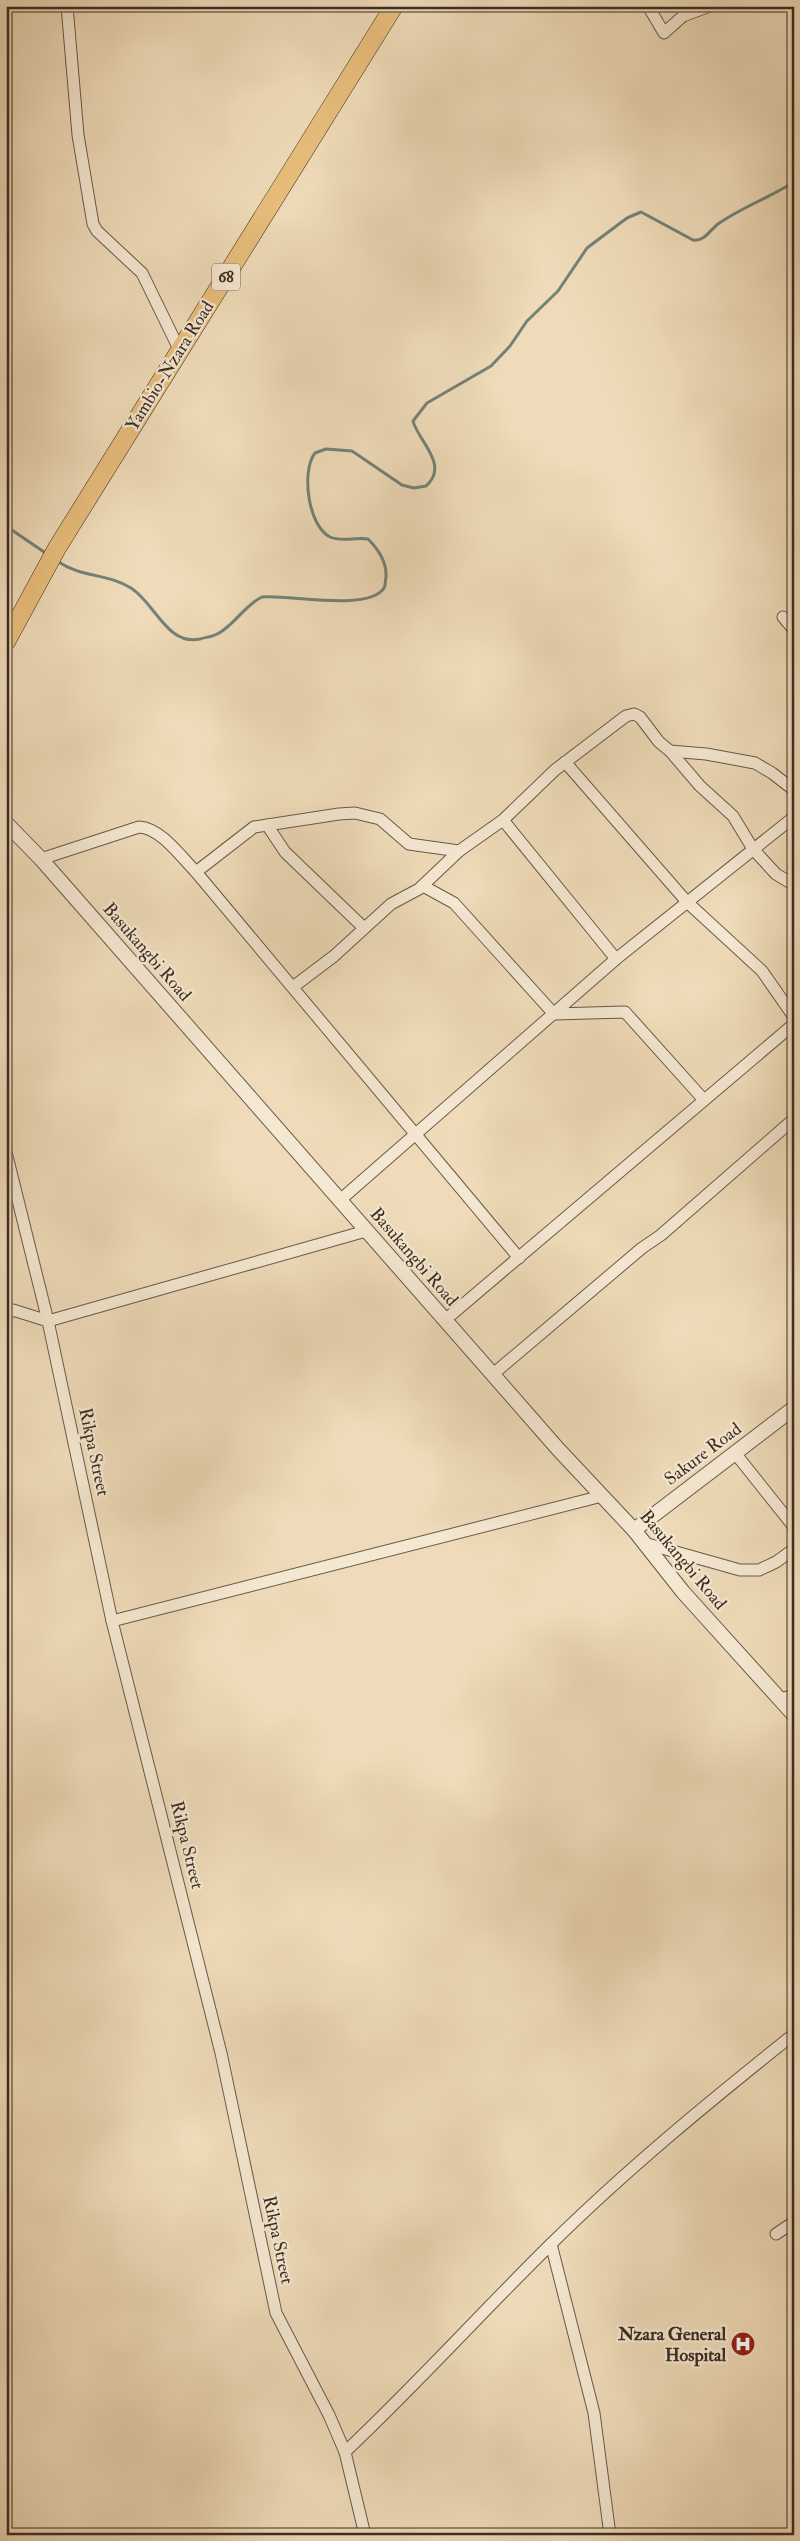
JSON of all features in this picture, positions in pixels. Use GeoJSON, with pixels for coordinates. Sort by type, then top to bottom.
{"type":"FeatureCollection","features":[{"type":"Feature","properties":{"kind":"main road","name":"Yambio-Nzara Road"},"geometry":{"type":"LineString","coordinates":[[6,642],[57,548],[394,6]]}},
{"type":"Feature","properties":{"kind":"street"},"geometry":{"type":"LineString","coordinates":[[67,6],[78,136],[93,224],[97,232],[142,274],[180,351]]}},
{"type":"Feature","properties":{"kind":"street"},"geometry":{"type":"LineString","coordinates":[[648,6],[664,33],[683,16],[710,6]]}},
{"type":"Feature","properties":{"kind":"street"},"geometry":{"type":"LineString","coordinates":[[783,617],[794,630]]}},
{"type":"Feature","properties":{"kind":"street"},"geometry":{"type":"LineString","coordinates":[[293,987],[334,956],[390,904],[413,894],[459,851],[503,820],[565,762],[626,716],[634,714],[640,716],[660,742],[700,786],[734,816],[754,849],[776,874],[794,885]]}},
{"type":"Feature","properties":{"kind":"street"},"geometry":{"type":"LineString","coordinates":[[670,751],[755,763],[794,790]]}},
{"type":"Feature","properties":{"kind":"street"},"geometry":{"type":"LineString","coordinates":[[565,762],[687,902],[762,971],[794,1017]]}},
{"type":"Feature","properties":{"kind":"street"},"geometry":{"type":"LineString","coordinates":[[196,872],[247,830],[318,816],[356,813],[380,819],[409,844],[459,851]]}},
{"type":"Feature","properties":{"kind":"street"},"geometry":{"type":"LineString","coordinates":[[340,1201],[616,959],[794,817]]}},
{"type":"Feature","properties":{"kind":"street"},"geometry":{"type":"LineString","coordinates":[[503,820],[616,959]]}},
{"type":"Feature","properties":{"kind":"street","name":"Basukangbi Road"},"geometry":{"type":"LineString","coordinates":[[6,823],[41,859],[492,1375],[634,1530],[683,1592],[787,1697],[794,1714]]}},
{"type":"Feature","properties":{"kind":"street"},"geometry":{"type":"LineString","coordinates":[[267,825],[285,852],[364,928]]}},
{"type":"Feature","properties":{"kind":"street"},"geometry":{"type":"LineString","coordinates":[[41,859],[139,827],[147,827],[160,836],[196,872],[519,1258]]}},
{"type":"Feature","properties":{"kind":"street"},"geometry":{"type":"LineString","coordinates":[[423,886],[454,903],[554,1014],[625,1012],[704,1100]]}},
{"type":"Feature","properties":{"kind":"street"},"geometry":{"type":"LineString","coordinates":[[444,1320],[794,1024]]}},
{"type":"Feature","properties":{"kind":"street"},"geometry":{"type":"LineString","coordinates":[[492,1375],[642,1248],[661,1235],[794,1119]]}},
{"type":"Feature","properties":{"kind":"street","name":"Rikpa Street"},"geometry":{"type":"LineString","coordinates":[[6,1152],[48,1321],[112,1621],[222,2053],[276,2313],[330,2415],[345,2452],[364,2535]]}},
{"type":"Feature","properties":{"kind":"street"},"geometry":{"type":"LineString","coordinates":[[6,1314],[13,1310],[48,1321],[366,1231]]}},
{"type":"Feature","properties":{"kind":"street","name":"Sakure Road"},"geometry":{"type":"LineString","coordinates":[[634,1530],[794,1408]]}},
{"type":"Feature","properties":{"kind":"street"},"geometry":{"type":"LineString","coordinates":[[735,1453],[794,1527]]}},
{"type":"Feature","properties":{"kind":"street"},"geometry":{"type":"LineString","coordinates":[[112,1621],[602,1496]]}},
{"type":"Feature","properties":{"kind":"street"},"geometry":{"type":"LineString","coordinates":[[644,1543],[740,1570],[759,1570],[776,1562],[794,1549]]}},
{"type":"Feature","properties":{"kind":"street"},"geometry":{"type":"LineString","coordinates":[[345,2452],[391,2409],[551,2244],[682,2124],[794,2034]]}},
{"type":"Feature","properties":{"kind":"street"},"geometry":{"type":"LineString","coordinates":[[776,2234],[794,2222]]}},
{"type":"Feature","properties":{"kind":"street"},"geometry":{"type":"LineString","coordinates":[[551,2244],[594,2413],[610,2535]]}},
{"type":"Feature","properties":{"kind":"waterway"},"geometry":{"type":"LineString","coordinates":[[57,561],[76,570],[113,580],[131,588],[140,595],[170,630],[179,636],[189,639],[200,639],[219,633],[250,605],[262,597],[346,601],[376,595],[384,588],[386,571],[381,556],[375,547],[368,539],[339,539],[330,537],[322,531],[316,522],[309,498],[308,485],[308,472],[315,453],[326,449],[352,451],[402,485],[414,488],[426,486],[433,478],[435,470],[434,461],[413,421],[427,403],[491,366],[510,346],[527,321],[558,291],[587,248],[627,218],[641,212],[693,240],[697,240],[707,235],[727,218],[794,182]]}},
{"type":"Feature","properties":{"kind":"waterway"},"geometry":{"type":"LineString","coordinates":[[6,526],[47,554]]}},
{"type":"Feature","properties":{"kind":"place","name":"Nzara General Hospital"},"geometry":{"type":"Point","coordinates":[743,2344]}}]}
